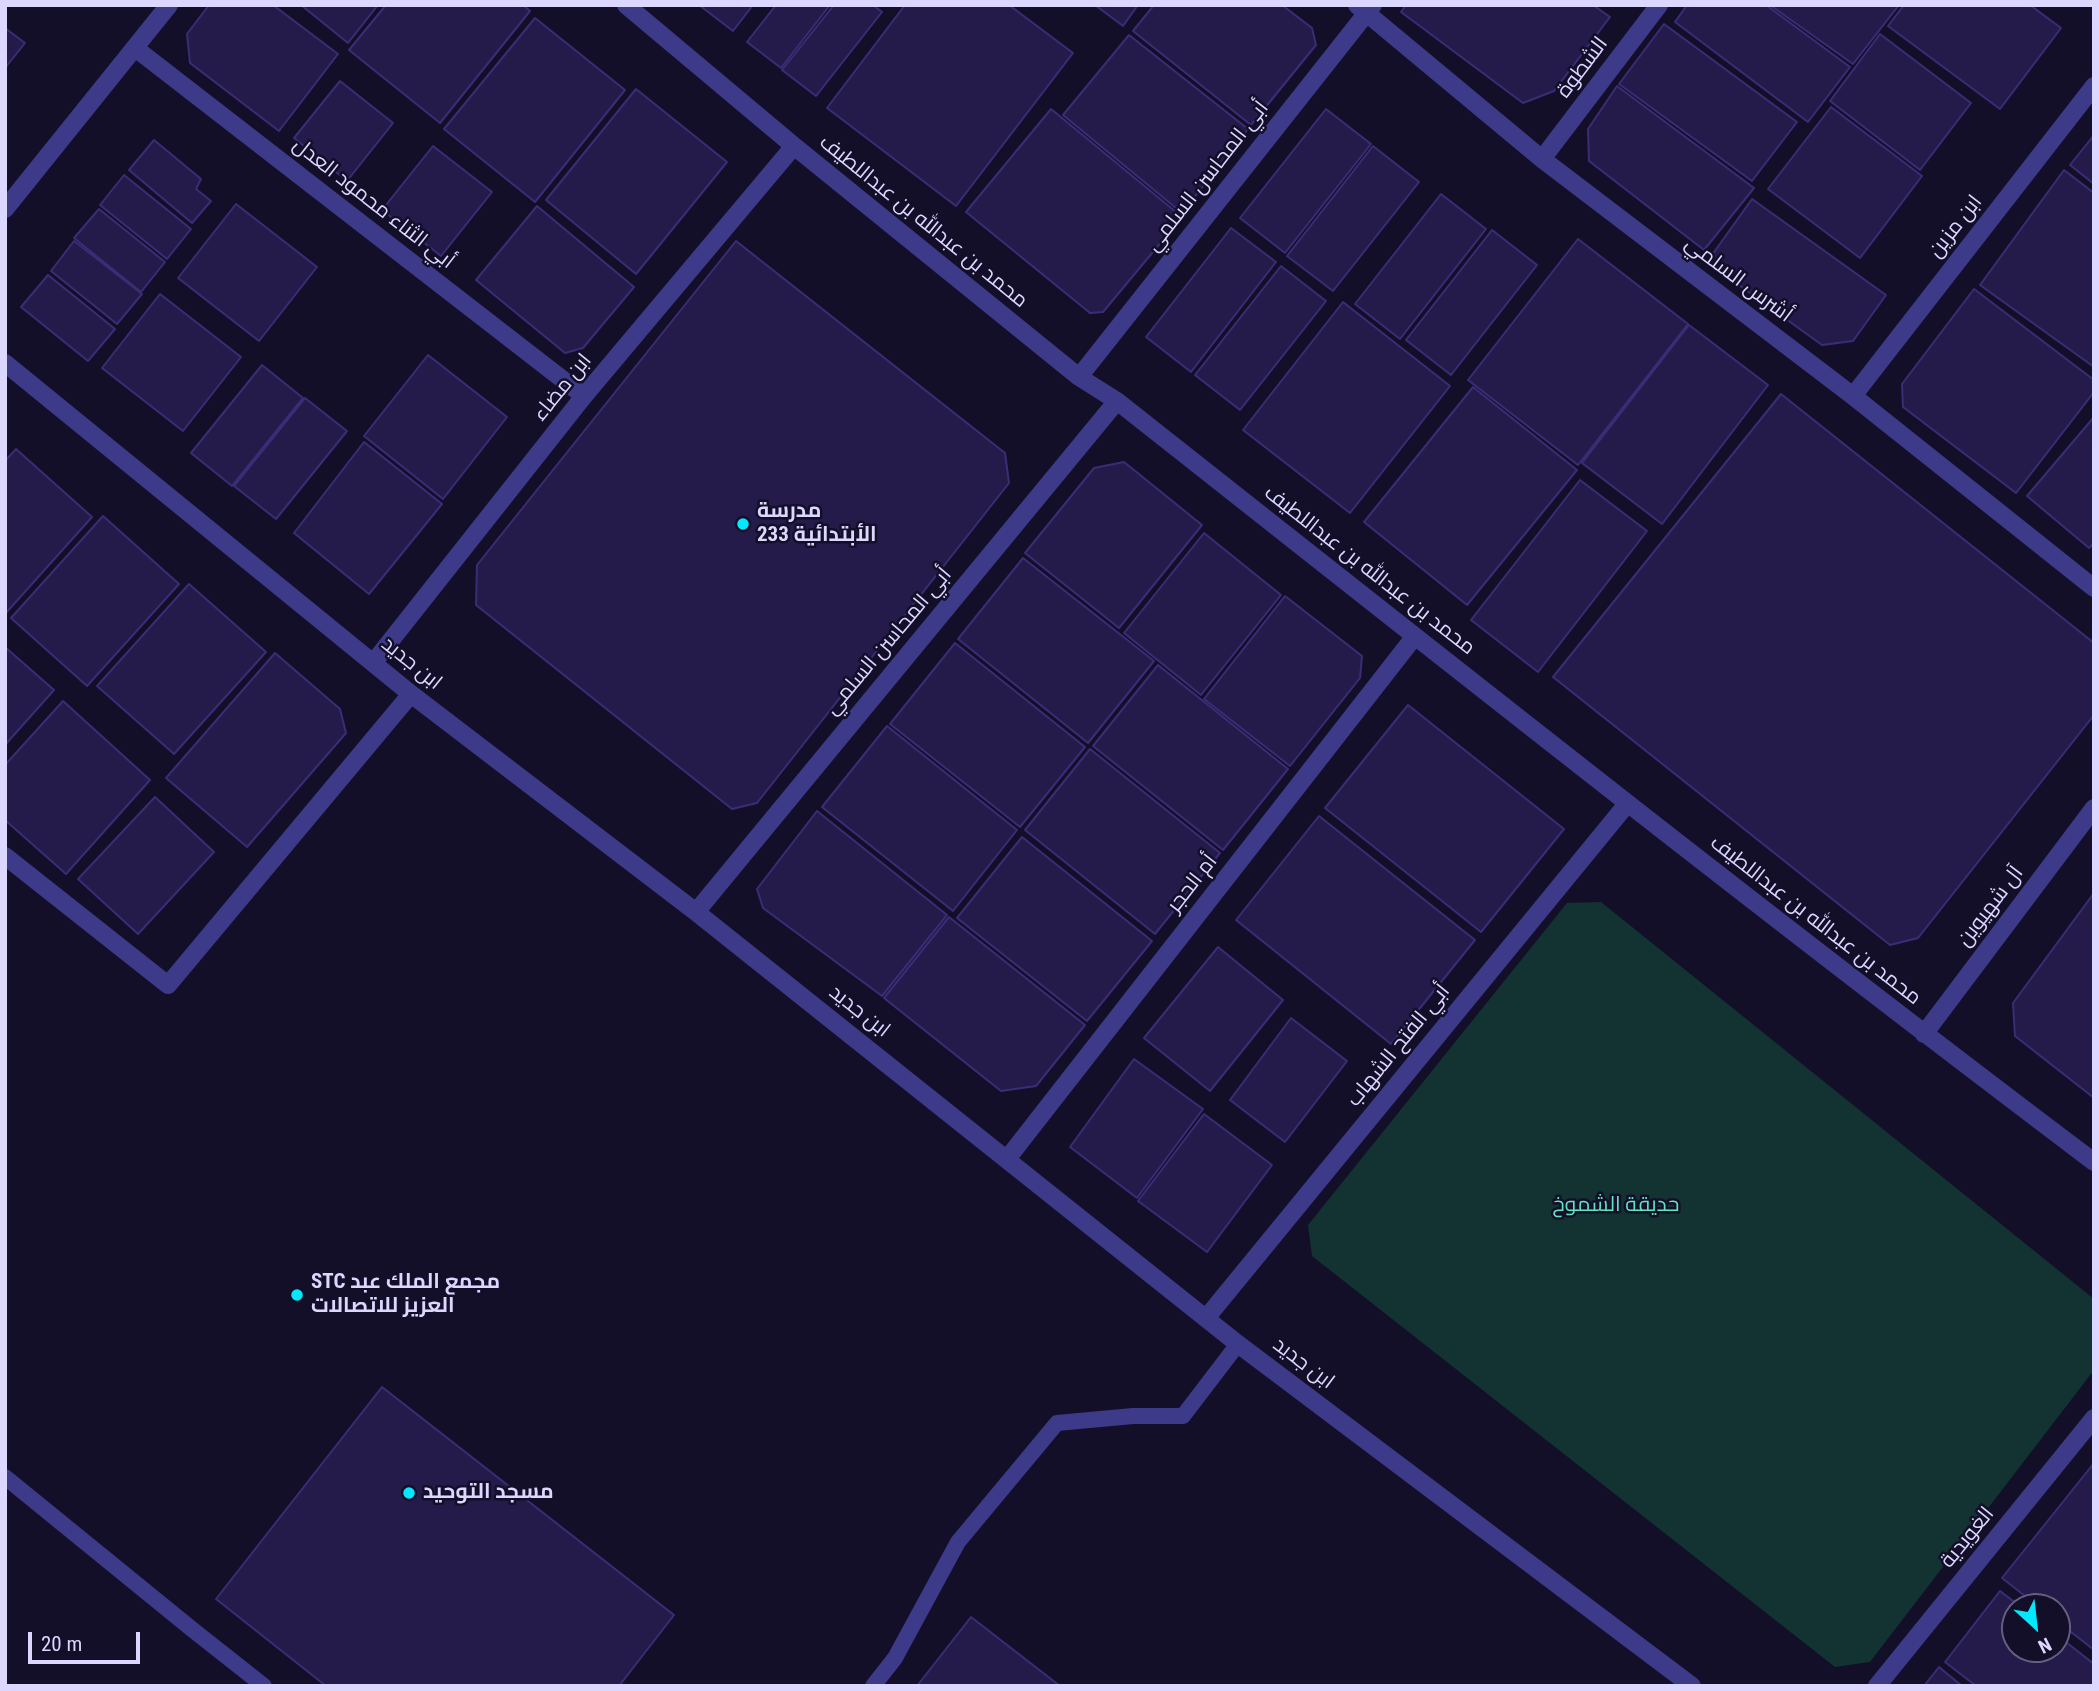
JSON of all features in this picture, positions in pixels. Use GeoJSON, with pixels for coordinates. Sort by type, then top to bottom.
{"type":"FeatureCollection","features":[{"type":"Feature","properties":{"kind":"street"},"geometry":{"type":"LineString","coordinates":[[5,209],[169,5]]}},
{"type":"Feature","properties":{"kind":"street","name":"الشطوة"},"geometry":{"type":"LineString","coordinates":[[1542,159],[1659,5]]}},
{"type":"Feature","properties":{"kind":"street","name":"محمد بن عبدالله بن عبداللطيف"},"geometry":{"type":"LineString","coordinates":[[633,7],[794,146],[1079,377],[1117,401],[1627,804],[2094,1162]]}},
{"type":"Feature","properties":{"kind":"street","name":"أشرس السلمي"},"geometry":{"type":"LineString","coordinates":[[1365,8],[1542,159],[1853,396],[2094,588]]}},
{"type":"Feature","properties":{"kind":"street","name":"أبي المحاسن السلمي"},"geometry":{"type":"LineString","coordinates":[[1079,377],[1365,8]]}},
{"type":"Feature","properties":{"kind":"street","name":"أبي الثناء محمود العدل"},"geometry":{"type":"LineString","coordinates":[[135,48],[584,396]]}},
{"type":"Feature","properties":{"kind":"street","name":"ابن مزين"},"geometry":{"type":"LineString","coordinates":[[1853,396],[2094,86]]}},
{"type":"Feature","properties":{"kind":"street","name":"ابن مضاء"},"geometry":{"type":"LineString","coordinates":[[373,663],[584,396],[794,146]]}},
{"type":"Feature","properties":{"kind":"street","name":"ابن جديد"},"geometry":{"type":"LineString","coordinates":[[5,363],[411,694],[696,912],[1238,1344],[1692,1686]]}},
{"type":"Feature","properties":{"kind":"street","name":"أبي المحاسن السلمي"},"geometry":{"type":"LineString","coordinates":[[696,912],[1117,401]]}},
{"type":"Feature","properties":{"kind":"street","name":"أم الحجر"},"geometry":{"type":"LineString","coordinates":[[1007,1159],[1415,636]]}},
{"type":"Feature","properties":{"kind":"street"},"geometry":{"type":"LineString","coordinates":[[5,856],[168,985],[411,694]]}},
{"type":"Feature","properties":{"kind":"street","name":"أبي الفتح الشهاب"},"geometry":{"type":"LineString","coordinates":[[1207,1317],[1627,804]]}},
{"type":"Feature","properties":{"kind":"street","name":"آل شهيوين"},"geometry":{"type":"LineString","coordinates":[[1924,1034],[2094,808]]}},
{"type":"Feature","properties":{"kind":"street","name":"الغويدية"},"geometry":{"type":"LineString","coordinates":[[1877,1686],[2094,1418]]}},
{"type":"Feature","properties":{"kind":"lane"},"geometry":{"type":"LineString","coordinates":[[873,1686],[895,1658],[958,1542],[1057,1423],[1133,1416],[1183,1416],[1238,1344]]}},
{"type":"Feature","properties":{"kind":"lane"},"geometry":{"type":"LineString","coordinates":[[5,1477],[264,1686]]}},
{"type":"Feature","properties":{"kind":"green space","name":"حديقة الشموخ"},"geometry":{"type":"Polygon","coordinates":[[[1601,902],[2094,1299],[2094,1370],[1870,1662],[1835,1667],[1312,1256],[1308,1225],[1567,903],[1601,902]]]}},
{"type":"Feature","properties":{"kind":"building"},"geometry":{"type":"Polygon","coordinates":[[[209,5],[273,5],[338,54],[279,131],[190,63],[187,34],[209,5]]]}},
{"type":"Feature","properties":{"kind":"building"},"geometry":{"type":"Polygon","coordinates":[[[301,5],[378,5],[348,43],[301,5]]]}},
{"type":"Feature","properties":{"kind":"building"},"geometry":{"type":"Polygon","coordinates":[[[386,5],[523,5],[530,11],[440,123],[349,50],[386,5]]]}},
{"type":"Feature","properties":{"kind":"building"},"geometry":{"type":"Polygon","coordinates":[[[699,5],[753,5],[733,31],[699,5]]]}},
{"type":"Feature","properties":{"kind":"building"},"geometry":{"type":"Polygon","coordinates":[[[776,5],[830,5],[781,68],[747,42],[776,5]]]}},
{"type":"Feature","properties":{"kind":"building"},"geometry":{"type":"Polygon","coordinates":[[[834,5],[873,5],[882,12],[816,96],[782,70],[834,5]]]}},
{"type":"Feature","properties":{"kind":"building"},"geometry":{"type":"Polygon","coordinates":[[[905,5],[1009,5],[1073,53],[956,206],[827,108],[905,5]]]}},
{"type":"Feature","properties":{"kind":"building"},"geometry":{"type":"Polygon","coordinates":[[[1095,5],[1138,5],[1123,26],[1095,5]]]}},
{"type":"Feature","properties":{"kind":"building"},"geometry":{"type":"Polygon","coordinates":[[[1154,5],[1282,5],[1312,28],[1316,45],[1251,125],[1133,31],[1154,5]]]}},
{"type":"Feature","properties":{"kind":"building"},"geometry":{"type":"Polygon","coordinates":[[[1406,5],[1593,5],[1610,17],[1554,91],[1523,103],[1401,12],[1406,5]]]}},
{"type":"Feature","properties":{"kind":"building"},"geometry":{"type":"Polygon","coordinates":[[[1687,5],[1766,5],[1850,67],[1808,122],[1675,22],[1687,5]]]}},
{"type":"Feature","properties":{"kind":"building"},"geometry":{"type":"Polygon","coordinates":[[[1770,5],[1899,5],[1853,64],[1770,5]]]}},
{"type":"Feature","properties":{"kind":"building"},"geometry":{"type":"Polygon","coordinates":[[[1904,5],[2030,5],[2061,28],[2000,109],[1888,26],[1904,5]]]}},
{"type":"Feature","properties":{"kind":"building"},"geometry":{"type":"Polygon","coordinates":[[[535,18],[625,90],[535,202],[444,129],[535,18]]]}},
{"type":"Feature","properties":{"kind":"building"},"geometry":{"type":"Polygon","coordinates":[[[1664,24],[1797,122],[1752,181],[1619,84],[1664,24]]]}},
{"type":"Feature","properties":{"kind":"building"},"geometry":{"type":"Polygon","coordinates":[[[5,28],[25,43],[5,68],[5,28]]]}},
{"type":"Feature","properties":{"kind":"building"},"geometry":{"type":"Polygon","coordinates":[[[1880,34],[1971,103],[1920,170],[1830,101],[1880,34]]]}},
{"type":"Feature","properties":{"kind":"building"},"geometry":{"type":"Polygon","coordinates":[[[1129,35],[1248,129],[1182,213],[1063,115],[1129,35]]]}},
{"type":"Feature","properties":{"kind":"building"},"geometry":{"type":"Polygon","coordinates":[[[340,81],[393,123],[347,181],[294,138],[340,81]]]}},
{"type":"Feature","properties":{"kind":"building"},"geometry":{"type":"Polygon","coordinates":[[[1617,86],[1754,188],[1704,250],[1589,161],[1588,129],[1617,86]]]}},
{"type":"Feature","properties":{"kind":"building"},"geometry":{"type":"Polygon","coordinates":[[[636,89],[727,162],[636,274],[546,200],[636,89]]]}},
{"type":"Feature","properties":{"kind":"building"},"geometry":{"type":"Polygon","coordinates":[[[1831,107],[1922,176],[1860,258],[1768,189],[1831,107]]]}},
{"type":"Feature","properties":{"kind":"building"},"geometry":{"type":"Polygon","coordinates":[[[1051,109],[1182,217],[1103,312],[1090,313],[966,212],[1051,109]]]}},
{"type":"Feature","properties":{"kind":"building"},"geometry":{"type":"Polygon","coordinates":[[[1326,109],[1371,144],[1285,253],[1240,218],[1326,109]]]}},
{"type":"Feature","properties":{"kind":"building"},"geometry":{"type":"Polygon","coordinates":[[[2094,135],[2094,184],[2070,165],[2094,135]]]}},
{"type":"Feature","properties":{"kind":"building"},"geometry":{"type":"Polygon","coordinates":[[[154,140],[201,179],[196,189],[211,201],[192,223],[129,170],[154,140]]]}},
{"type":"Feature","properties":{"kind":"building"},"geometry":{"type":"Polygon","coordinates":[[[433,146],[492,192],[441,256],[382,210],[433,146]]]}},
{"type":"Feature","properties":{"kind":"building"},"geometry":{"type":"Polygon","coordinates":[[[1373,146],[1419,182],[1333,291],[1287,256],[1373,146]]]}},
{"type":"Feature","properties":{"kind":"building"},"geometry":{"type":"Polygon","coordinates":[[[2064,170],[2094,193],[2094,367],[1980,285],[2064,170]]]}},
{"type":"Feature","properties":{"kind":"building"},"geometry":{"type":"Polygon","coordinates":[[[124,175],[191,229],[167,259],[100,205],[124,175]]]}},
{"type":"Feature","properties":{"kind":"building"},"geometry":{"type":"Polygon","coordinates":[[[1441,194],[1486,229],[1400,339],[1355,304],[1441,194]]]}},
{"type":"Feature","properties":{"kind":"building"},"geometry":{"type":"Polygon","coordinates":[[[1752,199],[1886,295],[1853,341],[1822,345],[1707,262],[1752,199]]]}},
{"type":"Feature","properties":{"kind":"building"},"geometry":{"type":"Polygon","coordinates":[[[236,204],[317,267],[259,341],[178,278],[236,204]]]}},
{"type":"Feature","properties":{"kind":"building"},"geometry":{"type":"Polygon","coordinates":[[[537,206],[634,287],[583,348],[565,353],[476,280],[537,206]]]}},
{"type":"Feature","properties":{"kind":"building"},"geometry":{"type":"Polygon","coordinates":[[[99,209],[165,262],[141,292],[74,238],[99,209]]]}},
{"type":"Feature","properties":{"kind":"building"},"geometry":{"type":"Polygon","coordinates":[[[1231,228],[1276,262],[1191,372],[1146,337],[1231,228]]]}},
{"type":"Feature","properties":{"kind":"building"},"geometry":{"type":"Polygon","coordinates":[[[1492,230],[1537,265],[1451,375],[1406,340],[1492,230]]]}},
{"type":"Feature","properties":{"kind":"building"},"geometry":{"type":"Polygon","coordinates":[[[1578,239],[1688,324],[1578,465],[1468,380],[1578,239]]]}},
{"type":"Feature","properties":{"kind":"building"},"geometry":{"type":"Polygon","coordinates":[[[74,241],[142,294],[117,324],[51,271],[74,241]]]}},
{"type":"Feature","properties":{"kind":"building","name":"مدرسة الأبتدائية 233"},"geometry":{"type":"Polygon","coordinates":[[[736,241],[1005,453],[1009,483],[757,803],[732,809],[476,605],[477,565],[736,241]]]}},
{"type":"Feature","properties":{"kind":"building"},"geometry":{"type":"Polygon","coordinates":[[[1281,266],[1326,301],[1240,410],[1195,375],[1281,266]]]}},
{"type":"Feature","properties":{"kind":"building"},"geometry":{"type":"Polygon","coordinates":[[[48,275],[115,329],[88,361],[21,307],[48,275]]]}},
{"type":"Feature","properties":{"kind":"building"},"geometry":{"type":"Polygon","coordinates":[[[1974,289],[2094,380],[2094,392],[2016,493],[1903,407],[1902,384],[1974,289]]]}},
{"type":"Feature","properties":{"kind":"building"},"geometry":{"type":"Polygon","coordinates":[[[160,294],[241,357],[183,431],[102,368],[160,294]]]}},
{"type":"Feature","properties":{"kind":"building"},"geometry":{"type":"Polygon","coordinates":[[[1343,302],[1450,386],[1350,513],[1243,430],[1343,302]]]}},
{"type":"Feature","properties":{"kind":"building"},"geometry":{"type":"Polygon","coordinates":[[[1689,325],[1768,385],[1662,524],[1582,463],[1689,325]]]}},
{"type":"Feature","properties":{"kind":"building"},"geometry":{"type":"Polygon","coordinates":[[[428,355],[507,417],[443,499],[364,436],[428,355]]]}},
{"type":"Feature","properties":{"kind":"building"},"geometry":{"type":"Polygon","coordinates":[[[262,365],[303,398],[232,486],[191,453],[262,365]]]}},
{"type":"Feature","properties":{"kind":"building"},"geometry":{"type":"Polygon","coordinates":[[[1473,387],[1577,470],[1467,605],[1364,522],[1473,387]]]}},
{"type":"Feature","properties":{"kind":"building"},"geometry":{"type":"Polygon","coordinates":[[[1781,394],[2094,643],[2094,715],[1918,938],[1890,945],[1553,677],[1781,394]]]}},
{"type":"Feature","properties":{"kind":"building"},"geometry":{"type":"Polygon","coordinates":[[[305,398],[347,431],[276,519],[234,486],[305,398]]]}},
{"type":"Feature","properties":{"kind":"building"},"geometry":{"type":"Polygon","coordinates":[[[2094,417],[2094,543],[2089,548],[2027,496],[2094,417]]]}},
{"type":"Feature","properties":{"kind":"building"},"geometry":{"type":"Polygon","coordinates":[[[364,442],[442,504],[369,594],[294,533],[364,442]]]}},
{"type":"Feature","properties":{"kind":"building"},"geometry":{"type":"Polygon","coordinates":[[[16,449],[92,517],[5,614],[5,461],[16,449]]]}},
{"type":"Feature","properties":{"kind":"building"},"geometry":{"type":"Polygon","coordinates":[[[1124,462],[1202,525],[1119,628],[1025,553],[1094,468],[1124,462]]]}},
{"type":"Feature","properties":{"kind":"building"},"geometry":{"type":"Polygon","coordinates":[[[1580,480],[1647,531],[1538,672],[1471,620],[1580,480]]]}},
{"type":"Feature","properties":{"kind":"building"},"geometry":{"type":"Polygon","coordinates":[[[103,516],[179,584],[87,686],[11,618],[103,516]]]}},
{"type":"Feature","properties":{"kind":"building"},"geometry":{"type":"Polygon","coordinates":[[[1204,533],[1281,595],[1201,695],[1124,633],[1204,533]]]}},
{"type":"Feature","properties":{"kind":"building"},"geometry":{"type":"Polygon","coordinates":[[[1023,558],[1154,661],[1088,743],[958,639],[1023,558]]]}},
{"type":"Feature","properties":{"kind":"building"},"geometry":{"type":"Polygon","coordinates":[[[189,584],[266,652],[174,754],[97,686],[189,584]]]}},
{"type":"Feature","properties":{"kind":"building"},"geometry":{"type":"Polygon","coordinates":[[[1285,596],[1362,656],[1360,678],[1290,766],[1204,699],[1285,596]]]}},
{"type":"Feature","properties":{"kind":"building"},"geometry":{"type":"Polygon","coordinates":[[[955,643],[1085,747],[1020,827],[890,724],[955,643]]]}},
{"type":"Feature","properties":{"kind":"building"},"geometry":{"type":"Polygon","coordinates":[[[5,647],[54,690],[5,745],[5,647]]]}},
{"type":"Feature","properties":{"kind":"building"},"geometry":{"type":"Polygon","coordinates":[[[275,653],[340,709],[346,733],[247,847],[166,778],[275,653]]]}},
{"type":"Feature","properties":{"kind":"building"},"geometry":{"type":"Polygon","coordinates":[[[1158,665],[1288,769],[1223,850],[1093,746],[1158,665]]]}},
{"type":"Feature","properties":{"kind":"building"},"geometry":{"type":"Polygon","coordinates":[[[63,701],[150,780],[66,874],[5,820],[5,765],[63,701]]]}},
{"type":"Feature","properties":{"kind":"building"},"geometry":{"type":"Polygon","coordinates":[[[1408,705],[1564,829],[1481,932],[1325,808],[1408,705]]]}},
{"type":"Feature","properties":{"kind":"building"},"geometry":{"type":"Polygon","coordinates":[[[887,726],[1017,830],[953,911],[822,807],[887,726]]]}},
{"type":"Feature","properties":{"kind":"building"},"geometry":{"type":"Polygon","coordinates":[[[1090,749],[1220,853],[1155,934],[1025,830],[1090,749]]]}},
{"type":"Feature","properties":{"kind":"building"},"geometry":{"type":"Polygon","coordinates":[[[155,797],[214,852],[138,934],[78,879],[155,797]]]}},
{"type":"Feature","properties":{"kind":"building"},"geometry":{"type":"Polygon","coordinates":[[[817,811],[947,915],[882,996],[763,908],[757,889],[817,811]]]}},
{"type":"Feature","properties":{"kind":"building"},"geometry":{"type":"Polygon","coordinates":[[[1319,816],[1475,940],[1391,1044],[1236,920],[1319,816]]]}},
{"type":"Feature","properties":{"kind":"building"},"geometry":{"type":"Polygon","coordinates":[[[1022,837],[1152,941],[1087,1021],[957,918],[1022,837]]]}},
{"type":"Feature","properties":{"kind":"building"},"geometry":{"type":"Polygon","coordinates":[[[2094,893],[2094,1098],[2015,1036],[2013,1003],[2094,893]]]}},
{"type":"Feature","properties":{"kind":"building"},"geometry":{"type":"Polygon","coordinates":[[[949,917],[1085,1025],[1036,1086],[1001,1091],[884,998],[949,917]]]}},
{"type":"Feature","properties":{"kind":"building"},"geometry":{"type":"Polygon","coordinates":[[[1218,947],[1283,1000],[1210,1091],[1144,1038],[1218,947]]]}},
{"type":"Feature","properties":{"kind":"building"},"geometry":{"type":"Polygon","coordinates":[[[1291,1018],[1347,1061],[1285,1142],[1230,1100],[1291,1018]]]}},
{"type":"Feature","properties":{"kind":"building"},"geometry":{"type":"Polygon","coordinates":[[[1134,1059],[1203,1109],[1137,1198],[1070,1147],[1134,1059]]]}},
{"type":"Feature","properties":{"kind":"building"},"geometry":{"type":"Polygon","coordinates":[[[1204,1114],[1272,1165],[1207,1252],[1138,1201],[1204,1114]]]}},
{"type":"Feature","properties":{"kind":"building","name":"مسجد التوحيد"},"geometry":{"type":"Polygon","coordinates":[[[382,1387],[674,1615],[619,1686],[326,1686],[216,1599],[382,1387]]]}},
{"type":"Feature","properties":{"kind":"building"},"geometry":{"type":"Polygon","coordinates":[[[2094,1463],[2094,1650],[2071,1632],[2071,1593],[2021,1593],[2002,1578],[2094,1463]]]}},
{"type":"Feature","properties":{"kind":"building"},"geometry":{"type":"Polygon","coordinates":[[[2000,1591],[2003,1593],[2001,1663],[2071,1663],[2071,1646],[2094,1664],[2094,1686],[1976,1686],[1945,1662],[2000,1591]]]}},
{"type":"Feature","properties":{"kind":"building"},"geometry":{"type":"Polygon","coordinates":[[[971,1617],[1060,1686],[917,1686],[971,1617]]]}},
{"type":"Feature","properties":{"kind":"building"},"geometry":{"type":"Polygon","coordinates":[[[1939,1667],[1962,1686],[1924,1686],[1939,1667]]]}},
{"type":"Feature","properties":{"kind":"place","name":"مدرسة الأبتدائية 233"},"geometry":{"type":"Point","coordinates":[743,524]}},
{"type":"Feature","properties":{"kind":"place","name":"STC مجمع الملك عبد العزيز للاتصالات"},"geometry":{"type":"Point","coordinates":[297,1295]}},
{"type":"Feature","properties":{"kind":"place","name":"مسجد التوحيد"},"geometry":{"type":"Point","coordinates":[409,1493]}}]}
